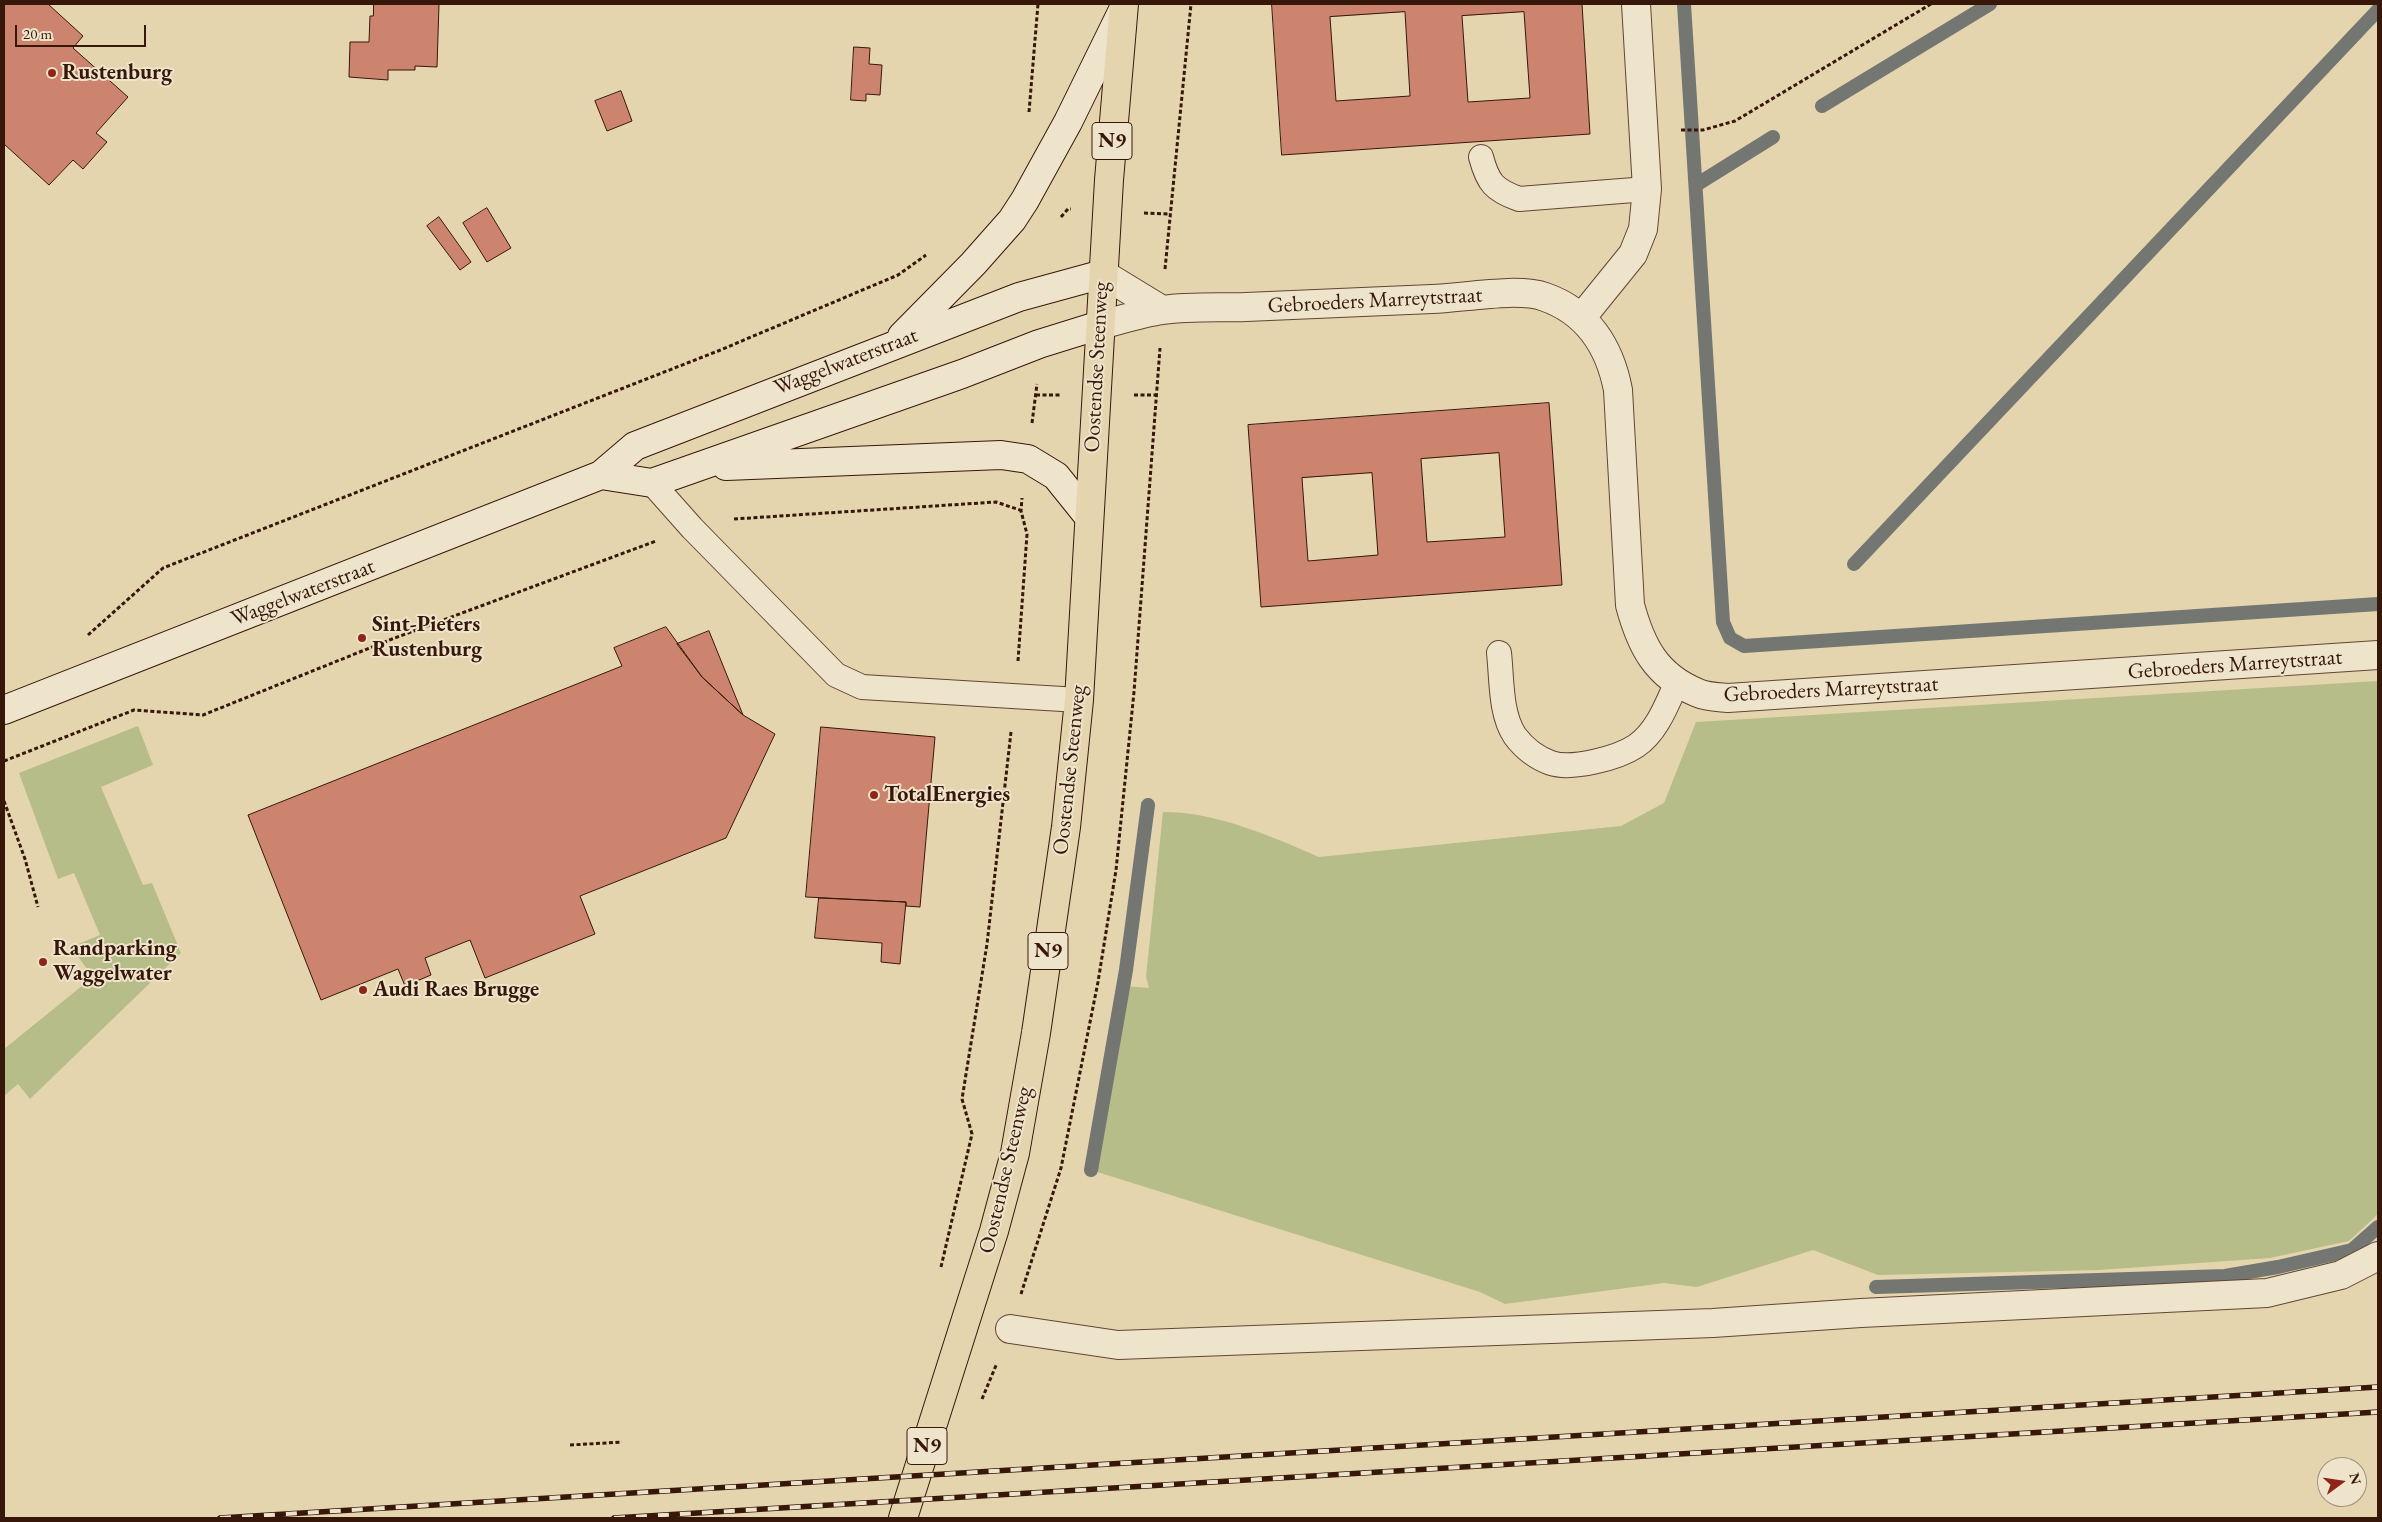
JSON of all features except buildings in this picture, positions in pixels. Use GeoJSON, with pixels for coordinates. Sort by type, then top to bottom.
{"type":"FeatureCollection","features":[{"type":"Feature","properties":{"kind":"main road","name":"Oostendse Steenweg"},"geometry":{"type":"LineString","coordinates":[[903,1518],[977,1288],[1015,1153],[1036,1033],[1066,827],[1078,700],[1103,274],[1124,6]]}},
{"type":"Feature","properties":{"kind":"street"},"geometry":{"type":"LineString","coordinates":[[1582,317],[1633,254],[1643,229],[1647,189],[1636,4]]}},
{"type":"Feature","properties":{"kind":"street"},"geometry":{"type":"LineString","coordinates":[[894,344],[946,293],[1012,220],[1068,122],[1124,6]]}},
{"type":"Feature","properties":{"kind":"street"},"geometry":{"type":"LineString","coordinates":[[1103,274],[1162,310]]}},
{"type":"Feature","properties":{"kind":"street","name":"Waggelwaterstraat"},"geometry":{"type":"LineString","coordinates":[[4,710],[601,475],[634,446],[894,344],[1042,289],[1103,274]]}},
{"type":"Feature","properties":{"kind":"street","name":"Gebroeders Marreytstraat"},"geometry":{"type":"LineString","coordinates":[[1100,325],[1162,310],[1434,299],[1522,293],[1550,298],[1562,304],[1582,317],[1598,337],[1608,355],[1618,390],[1630,605],[1639,637],[1655,663],[1677,682],[1699,694],[1728,698],[2378,655]]}},
{"type":"Feature","properties":{"kind":"street"},"geometry":{"type":"LineString","coordinates":[[601,475],[652,483],[962,374],[1039,344],[1100,325]]}},
{"type":"Feature","properties":{"kind":"street"},"geometry":{"type":"LineString","coordinates":[[694,468],[1001,455],[1028,460],[1056,476],[1089,517]]}},
{"type":"Feature","properties":{"kind":"street"},"geometry":{"type":"LineString","coordinates":[[1010,1329],[1118,1345],[1713,1323],[1861,1313],[2267,1293],[2341,1276],[2378,1256]]}},
{"type":"Feature","properties":{"kind":"lane"},"geometry":{"type":"LineString","coordinates":[[1481,157],[1486,178],[1501,193],[1519,199],[1647,189]]}},
{"type":"Feature","properties":{"kind":"lane"},"geometry":{"type":"LineString","coordinates":[[652,483],[692,528],[836,675],[862,687],[1078,700]]}},
{"type":"Feature","properties":{"kind":"lane"},"geometry":{"type":"LineString","coordinates":[[1499,653],[1506,711],[1514,735],[1531,753],[1552,763],[1572,764],[1603,760],[1636,746],[1657,724],[1677,682]]}},
{"type":"Feature","properties":{"kind":"path"},"geometry":{"type":"LineString","coordinates":[[1156,395],[1169,214],[1191,4]]}},
{"type":"Feature","properties":{"kind":"path"},"geometry":{"type":"LineString","coordinates":[[1674,130],[1703,130],[1735,121],[1931,4]]}},
{"type":"Feature","properties":{"kind":"path"},"geometry":{"type":"LineString","coordinates":[[1027,118],[1037,5]]}},
{"type":"Feature","properties":{"kind":"path"},"geometry":{"type":"LineString","coordinates":[[85,637],[163,568],[718,351],[898,275],[927,254]]}},
{"type":"Feature","properties":{"kind":"path","name":"Oostendse Steenweg"},"geometry":{"type":"LineString","coordinates":[[692,528],[712,521],[996,502],[1021,510],[1027,534],[1016,696],[987,944],[962,1099],[972,1134],[962,1179]]}},
{"type":"Feature","properties":{"kind":"path"},"geometry":{"type":"LineString","coordinates":[[4,761],[134,710],[203,715],[392,639],[692,528]]}},
{"type":"Feature","properties":{"kind":"path"},"geometry":{"type":"LineString","coordinates":[[4,801],[25,859],[38,907]]}},
{"type":"Feature","properties":{"kind":"path"},"geometry":{"type":"LineString","coordinates":[[570,1445],[622,1442]]}},
{"type":"Feature","properties":{"kind":"green space"},"geometry":{"type":"Polygon","coordinates":[[[2378,681],[2378,1214],[2349,1241],[2270,1258],[2099,1270],[1878,1275],[1813,1250],[1697,1287],[1664,1283],[1505,1304],[1480,1292],[1091,1170],[1123,986],[1149,988],[1146,977],[1163,812],[1203,816],[1223,821],[1262,834],[1319,857],[1621,826],[1664,803],[1696,722],[2378,681]]]}},
{"type":"Feature","properties":{"kind":"green space"},"geometry":{"type":"Polygon","coordinates":[[[138,726],[153,765],[101,787],[143,885],[152,883],[181,953],[30,1099],[18,1084],[4,1096],[4,1049],[93,977],[71,947],[100,935],[74,873],[58,879],[19,773],[138,726]]]}},
{"type":"Feature","properties":{"kind":"waterway"},"geometry":{"type":"LineString","coordinates":[[1684,4],[1723,622],[1730,638],[1744,646],[2378,604]]}},
{"type":"Feature","properties":{"kind":"waterway"},"geometry":{"type":"LineString","coordinates":[[1822,106],[1990,4]]}},
{"type":"Feature","properties":{"kind":"waterway"},"geometry":{"type":"LineString","coordinates":[[1854,564],[2378,10]]}},
{"type":"Feature","properties":{"kind":"waterway"},"geometry":{"type":"LineString","coordinates":[[1696,185],[1773,137]]}},
{"type":"Feature","properties":{"kind":"waterway"},"geometry":{"type":"LineString","coordinates":[[1091,1170],[1126,970],[1148,805]]}},
{"type":"Feature","properties":{"kind":"waterway"},"geometry":{"type":"LineString","coordinates":[[1876,1287],[2225,1276],[2278,1267],[2352,1250],[2378,1227]]}},
{"type":"Feature","properties":{"kind":"railway"},"geometry":{"type":"LineString","coordinates":[[220,1518],[2378,1387]]}},
{"type":"Feature","properties":{"kind":"railway"},"geometry":{"type":"LineString","coordinates":[[614,1518],[2378,1412]]}},
{"type":"Feature","properties":{"kind":"place","name":"Rustenburg"},"geometry":{"type":"Point","coordinates":[52,73]}},
{"type":"Feature","properties":{"kind":"place","name":"Sint-Pieters Rustenburg"},"geometry":{"type":"Point","coordinates":[362,638]}},
{"type":"Feature","properties":{"kind":"place","name":"TotalEnergies"},"geometry":{"type":"Point","coordinates":[874,795]}},
{"type":"Feature","properties":{"kind":"place","name":"Randparking Waggelwater"},"geometry":{"type":"Point","coordinates":[43,962]}},
{"type":"Feature","properties":{"kind":"place","name":"Audi Raes Brugge"},"geometry":{"type":"Point","coordinates":[363,990]}}]}
